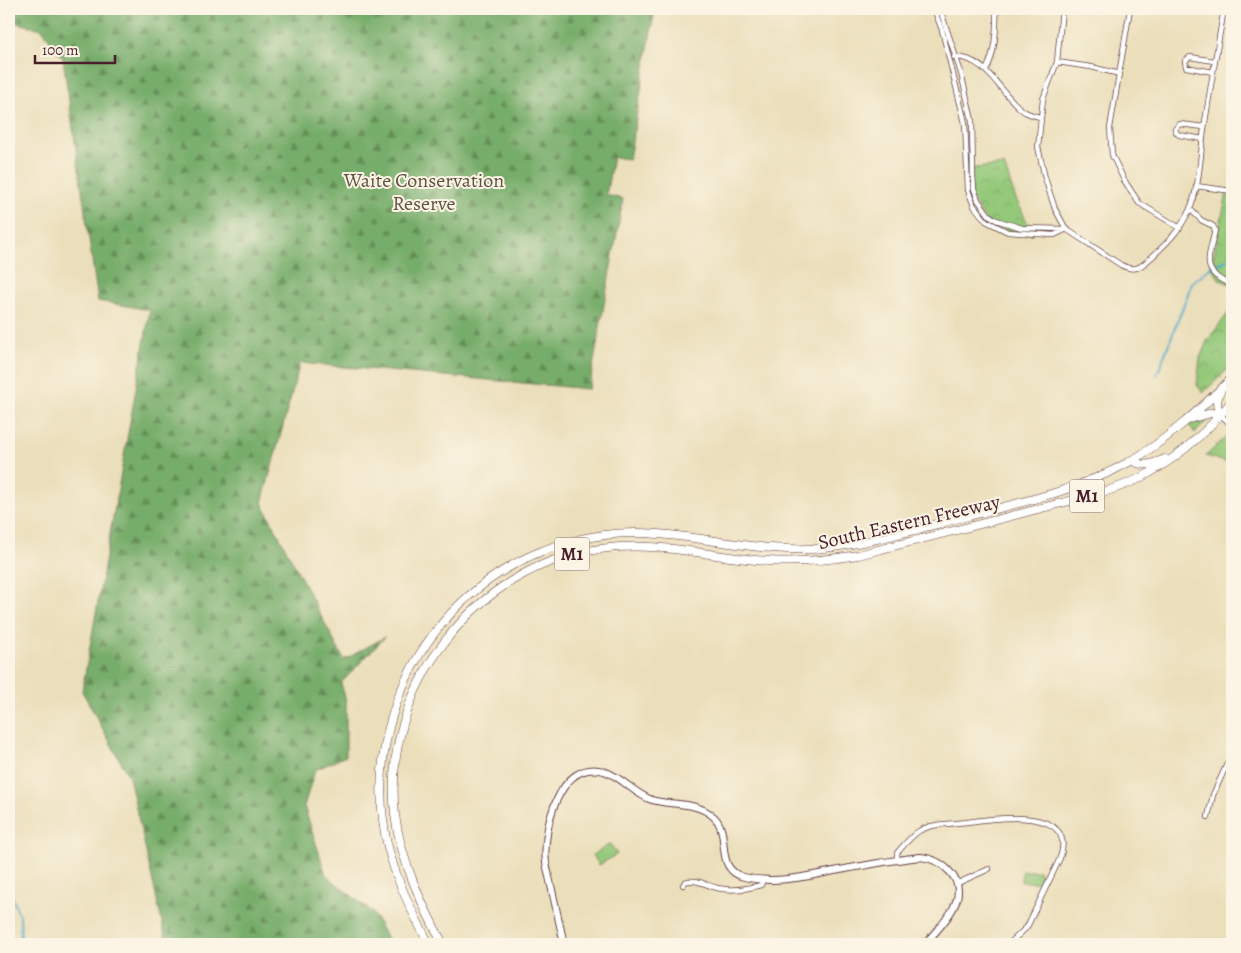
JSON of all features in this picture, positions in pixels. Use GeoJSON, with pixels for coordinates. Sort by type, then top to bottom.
{"type":"FeatureCollection","features":[{"type":"Feature","properties":{"kind":"highway","name":"M1"},"geometry":{"type":"LineString","coordinates":[[1132,460],[1186,421],[1232,378]]}},
{"type":"Feature","properties":{"kind":"highway"},"geometry":{"type":"LineString","coordinates":[[1220,415],[1217,408],[1217,400],[1221,389]]}},
{"type":"Feature","properties":{"kind":"highway","name":"M1"},"geometry":{"type":"LineString","coordinates":[[1182,451],[1197,439],[1232,401]]}},
{"type":"Feature","properties":{"kind":"highway"},"geometry":{"type":"LineString","coordinates":[[1186,421],[1211,413],[1220,415]]}},
{"type":"Feature","properties":{"kind":"highway"},"geometry":{"type":"LineString","coordinates":[[1132,460],[1147,466],[1182,451]]}},
{"type":"Feature","properties":{"kind":"highway","name":"South Eastern Freeway"},"geometry":{"type":"LineString","coordinates":[[443,944],[418,895],[400,842],[395,814],[396,757],[410,702],[436,652],[453,630],[496,591],[519,576],[571,554],[627,546],[656,547],[770,561],[828,560],[858,555],[1078,499],[1128,483],[1154,470],[1182,451]]}},
{"type":"Feature","properties":{"kind":"highway","name":"South Eastern Freeway"},"geometry":{"type":"LineString","coordinates":[[428,944],[402,892],[387,847],[381,791],[387,735],[394,707],[404,680],[418,655],[453,610],[488,580],[521,560],[547,549],[574,540],[630,532],[772,549],[830,548],[887,537],[1025,502],[1081,485],[1132,460]]}},
{"type":"Feature","properties":{"kind":"street"},"geometry":{"type":"LineString","coordinates":[[934,9],[942,30],[965,123],[968,190],[979,214],[986,221],[1008,232],[1054,235],[1066,229]]}},
{"type":"Feature","properties":{"kind":"street"},"geometry":{"type":"LineString","coordinates":[[940,9],[961,73],[972,120],[973,176],[974,189],[978,200],[989,215],[1007,224],[1045,230],[1066,229]]}},
{"type":"Feature","properties":{"kind":"street"},"geometry":{"type":"LineString","coordinates":[[986,70],[992,51],[996,9]]}},
{"type":"Feature","properties":{"kind":"street"},"geometry":{"type":"LineString","coordinates":[[1062,9],[1057,62],[1043,99],[1040,117],[1038,147],[1045,178],[1055,209],[1066,229],[1128,269],[1135,269],[1146,262],[1169,241],[1180,228],[1190,209],[1196,186],[1214,61],[1224,9]]}},
{"type":"Feature","properties":{"kind":"street"},"geometry":{"type":"LineString","coordinates":[[1130,9],[1110,128],[1112,155],[1124,180],[1139,202],[1180,228]]}},
{"type":"Feature","properties":{"kind":"street"},"geometry":{"type":"LineString","coordinates":[[1213,72],[1186,67],[1185,61],[1190,57],[1214,61]]}},
{"type":"Feature","properties":{"kind":"street"},"geometry":{"type":"LineString","coordinates":[[948,58],[966,58],[986,70],[1025,112],[1040,117]]}},
{"type":"Feature","properties":{"kind":"street"},"geometry":{"type":"LineString","coordinates":[[1057,62],[1120,74]]}},
{"type":"Feature","properties":{"kind":"street"},"geometry":{"type":"LineString","coordinates":[[1203,139],[1178,135],[1175,129],[1180,124],[1204,127]]}},
{"type":"Feature","properties":{"kind":"street"},"geometry":{"type":"LineString","coordinates":[[1196,186],[1232,191]]}},
{"type":"Feature","properties":{"kind":"street"},"geometry":{"type":"LineString","coordinates":[[1190,209],[1201,220],[1213,226],[1215,230],[1208,254],[1211,272],[1220,280],[1232,285]]}},
{"type":"Feature","properties":{"kind":"street"},"geometry":{"type":"LineString","coordinates":[[1220,415],[1232,426]]}},
{"type":"Feature","properties":{"kind":"street"},"geometry":{"type":"LineString","coordinates":[[1208,817],[1213,795],[1232,753]]}},
{"type":"Feature","properties":{"kind":"street"},"geometry":{"type":"LineString","coordinates":[[564,944],[546,863],[549,826],[557,800],[570,779],[583,771],[595,770],[606,772],[646,798],[654,801],[695,807],[708,813],[715,819],[721,829],[725,859],[730,869],[741,876],[784,880],[920,856],[943,864],[958,883],[958,894],[954,908],[925,944]]}},
{"type":"Feature","properties":{"kind":"street"},"geometry":{"type":"LineString","coordinates":[[898,859],[897,853],[917,832],[938,826],[1011,817],[1033,818],[1053,828],[1063,840],[1060,858],[1027,927],[1009,944]]}},
{"type":"Feature","properties":{"kind":"street"},"geometry":{"type":"LineString","coordinates":[[958,883],[989,869]]}},
{"type":"Feature","properties":{"kind":"street"},"geometry":{"type":"LineString","coordinates":[[683,885],[690,880],[718,888],[738,889],[761,885],[763,879]]}},
{"type":"Feature","properties":{"kind":"green space","name":"Waite Conservation Reserve"},"geometry":{"type":"Polygon","coordinates":[[[9,9],[655,9],[629,159],[613,157],[606,195],[623,199],[589,389],[300,363],[262,503],[344,660],[385,637],[341,683],[346,701],[346,756],[315,770],[304,806],[326,875],[373,913],[390,944],[167,944],[129,777],[82,691],[150,310],[98,301],[63,59],[42,29],[9,21],[9,9]]]}},
{"type":"Feature","properties":{"kind":"green space"},"geometry":{"type":"Polygon","coordinates":[[[1004,165],[1015,197],[1033,234],[1008,232],[986,221],[971,198],[966,169],[1004,165]]]}},
{"type":"Feature","properties":{"kind":"green space"},"geometry":{"type":"Polygon","coordinates":[[[1227,193],[1232,194],[1232,285],[1220,280],[1211,267],[1227,193]]]}},
{"type":"Feature","properties":{"kind":"green space"},"geometry":{"type":"Polygon","coordinates":[[[1232,291],[1232,365],[1203,393],[1197,385],[1200,358],[1207,341],[1229,312],[1232,291]]]}},
{"type":"Feature","properties":{"kind":"green space"},"geometry":{"type":"Polygon","coordinates":[[[1213,415],[1195,433],[1189,425],[1198,418],[1213,415]]]}},
{"type":"Feature","properties":{"kind":"green space"},"geometry":{"type":"Polygon","coordinates":[[[1232,431],[1232,464],[1206,456],[1232,431]]]}},
{"type":"Feature","properties":{"kind":"green space"},"geometry":{"type":"Polygon","coordinates":[[[610,844],[617,854],[599,865],[593,855],[610,844]]]}},
{"type":"Feature","properties":{"kind":"green space"},"geometry":{"type":"Polygon","coordinates":[[[1022,871],[1040,871],[1040,882],[1021,882],[1022,871]]]}},
{"type":"Feature","properties":{"kind":"waterway"},"geometry":{"type":"LineString","coordinates":[[1157,375],[1192,283],[1211,267],[1232,258]]}},
{"type":"Feature","properties":{"kind":"waterway"},"geometry":{"type":"LineString","coordinates":[[9,889],[20,917],[21,938]]}}]}
